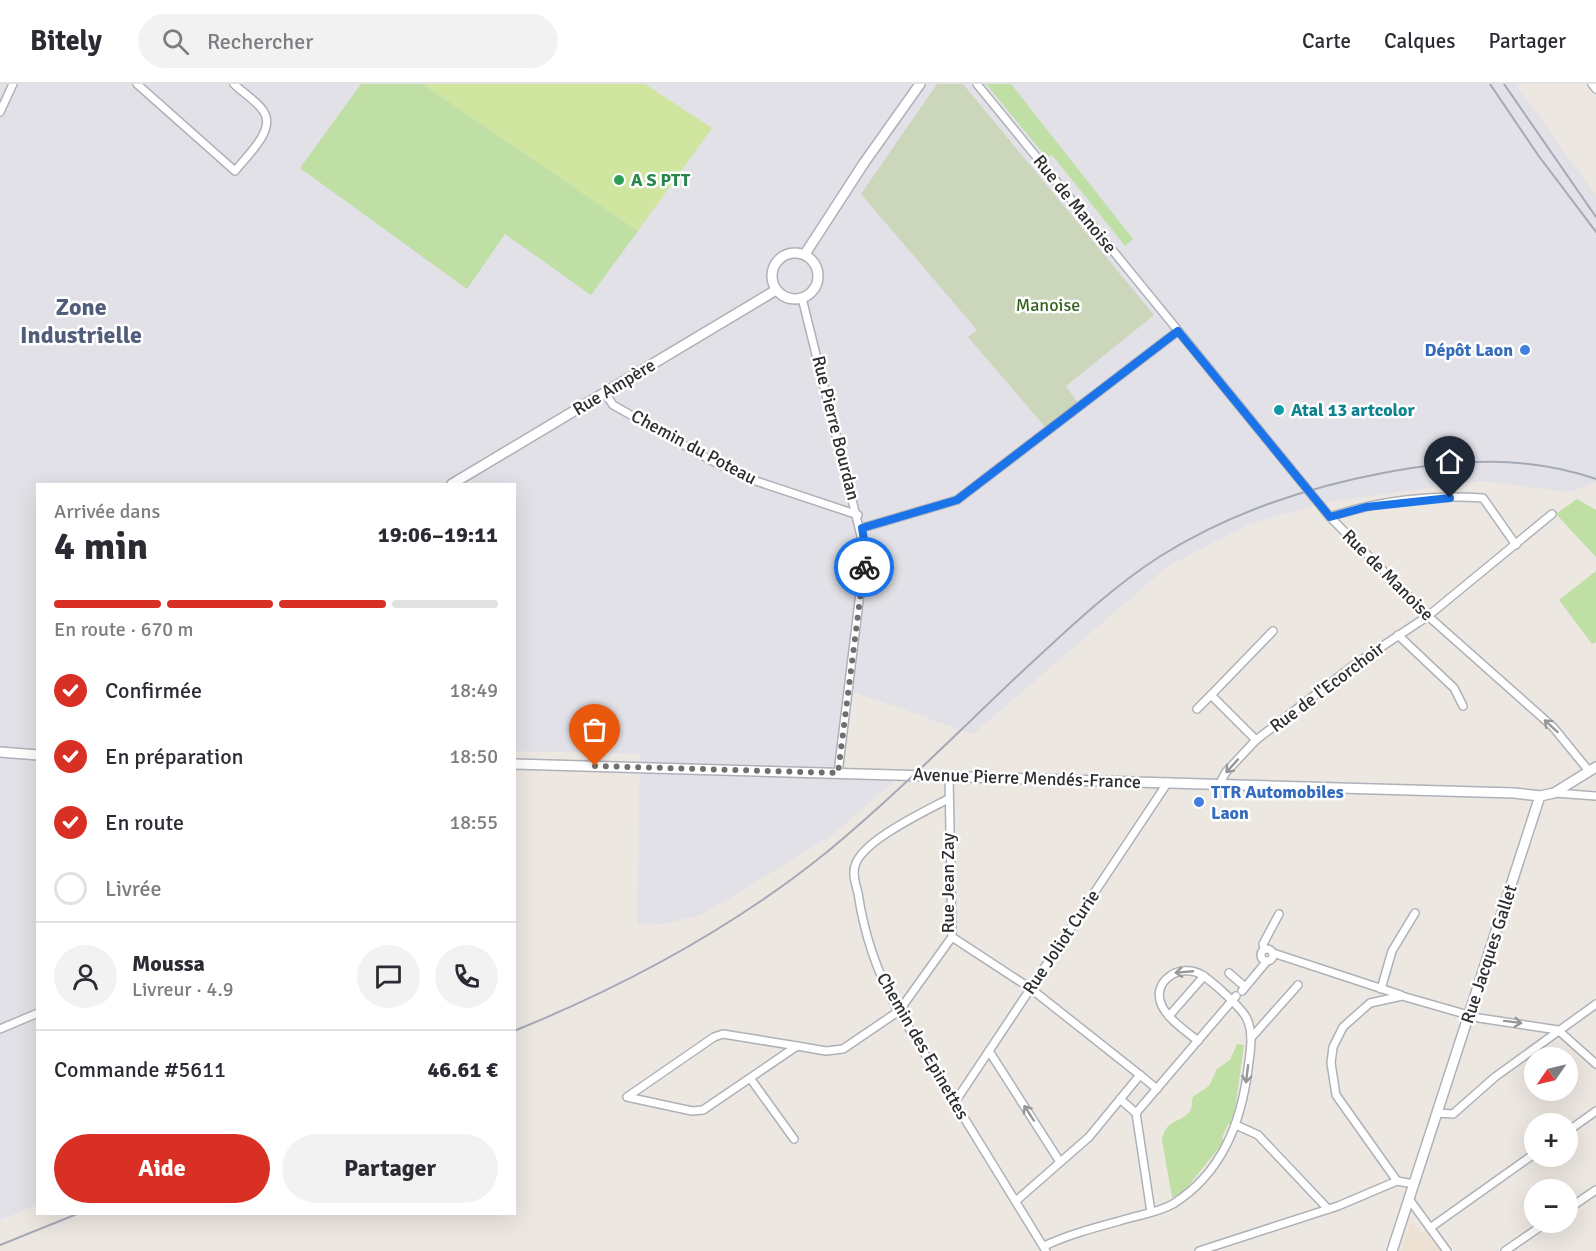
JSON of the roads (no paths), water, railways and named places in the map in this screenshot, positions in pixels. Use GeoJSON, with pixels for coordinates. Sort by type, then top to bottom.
{"type":"FeatureCollection","features":[{"type":"Feature","properties":{"kind":"main road"},"geometry":{"type":"LineString","coordinates":[[805,254],[864,163],[920,84]]}},
{"type":"Feature","properties":{"kind":"main road"},"geometry":{"type":"LineString","coordinates":[[793,252],[805,254],[815,264],[818,277],[813,290],[802,298],[786,297],[776,290],[771,275],[778,259],[793,252]]}},
{"type":"Feature","properties":{"kind":"main road","name":"Rue Ampère"},"geometry":{"type":"LineString","coordinates":[[454,483],[776,290]]}},
{"type":"Feature","properties":{"kind":"main road"},"geometry":{"type":"LineString","coordinates":[[0,751],[36,749]]}},
{"type":"Feature","properties":{"kind":"main road"},"geometry":{"type":"LineString","coordinates":[[0,751],[36,755]]}},
{"type":"Feature","properties":{"kind":"main road","name":"Avenue Pierre Mendés-France"},"geometry":{"type":"LineString","coordinates":[[516,764],[1220,783],[1514,793],[1540,796],[1554,793]]}},
{"type":"Feature","properties":{"kind":"main road"},"geometry":{"type":"LineString","coordinates":[[1554,793],[1592,769]]}},
{"type":"Feature","properties":{"kind":"main road","name":"Rue Jacques Gallet"},"geometry":{"type":"LineString","coordinates":[[1392,1251],[1540,796]]}},
{"type":"Feature","properties":{"kind":"street"},"geometry":{"type":"LineString","coordinates":[[0,112],[13,84]]}},
{"type":"Feature","properties":{"kind":"street"},"geometry":{"type":"LineString","coordinates":[[139,84],[235,171],[265,131],[268,123],[265,113],[234,84]]}},
{"type":"Feature","properties":{"kind":"street","name":"Rue de Manoise"},"geometry":{"type":"LineString","coordinates":[[977,84],[1330,517],[1428,616],[1553,727],[1592,769]]}},
{"type":"Feature","properties":{"kind":"street"},"geometry":{"type":"LineString","coordinates":[[1593,84],[1596,89]]}},
{"type":"Feature","properties":{"kind":"street","name":"Rue Pierre Bourdan"},"geometry":{"type":"LineString","coordinates":[[802,298],[862,528],[866,552],[838,773]]}},
{"type":"Feature","properties":{"kind":"street"},"geometry":{"type":"LineString","coordinates":[[862,528],[957,500],[1178,331]]}},
{"type":"Feature","properties":{"kind":"street","name":"Chemin du Poteau"},"geometry":{"type":"LineString","coordinates":[[604,393],[613,405],[714,462],[756,481],[858,515]]}},
{"type":"Feature","properties":{"kind":"street"},"geometry":{"type":"LineString","coordinates":[[1330,517],[1366,507],[1416,500],[1483,498],[1516,545]]}},
{"type":"Feature","properties":{"kind":"street","name":"Rue de l'Ecorchoir"},"geometry":{"type":"LineString","coordinates":[[1220,783],[1226,772],[1256,740],[1398,635],[1428,616],[1552,514]]}},
{"type":"Feature","properties":{"kind":"street"},"geometry":{"type":"LineString","coordinates":[[1197,709],[1273,631]]}},
{"type":"Feature","properties":{"kind":"street","name":"Rue de l'Ecorchoir"},"geometry":{"type":"LineString","coordinates":[[1398,635],[1454,688],[1463,706]]}},
{"type":"Feature","properties":{"kind":"street","name":"Rue de l'Ecorchoir"},"geometry":{"type":"LineString","coordinates":[[1211,695],[1256,740]]}},
{"type":"Feature","properties":{"kind":"street","name":"Rue Jean Zay"},"geometry":{"type":"LineString","coordinates":[[899,1011],[952,937],[949,776]]}},
{"type":"Feature","properties":{"kind":"street","name":"Rue Joliot Curie"},"geometry":{"type":"LineString","coordinates":[[955,1102],[1168,782]]}},
{"type":"Feature","properties":{"kind":"street"},"geometry":{"type":"LineString","coordinates":[[1554,793],[1596,796]]}},
{"type":"Feature","properties":{"kind":"street","name":"Chemin des Epinettes"},"geometry":{"type":"LineString","coordinates":[[948,800],[888,832],[858,859],[855,866],[864,932],[886,989],[1045,1248]]}},
{"type":"Feature","properties":{"kind":"street"},"geometry":{"type":"LineString","coordinates":[[1381,989],[1392,951],[1415,913]]}},
{"type":"Feature","properties":{"kind":"street"},"geometry":{"type":"LineString","coordinates":[[1267,961],[1261,956],[1264,949],[1263,944],[1279,914]]}},
{"type":"Feature","properties":{"kind":"street"},"geometry":{"type":"LineString","coordinates":[[952,937],[1030,988],[1157,1089]]}},
{"type":"Feature","properties":{"kind":"street"},"geometry":{"type":"LineString","coordinates":[[1264,949],[1402,996],[1469,1016],[1558,1030],[1596,1065]]}},
{"type":"Feature","properties":{"kind":"street"},"geometry":{"type":"LineString","coordinates":[[1136,1113],[1272,958],[1272,952]]}},
{"type":"Feature","properties":{"kind":"street"},"geometry":{"type":"LineString","coordinates":[[1198,1041],[1169,1016],[1160,997],[1165,980],[1186,970],[1204,976],[1239,994]]}},
{"type":"Feature","properties":{"kind":"street"},"geometry":{"type":"LineString","coordinates":[[1045,1248],[1076,1233],[1170,1206],[1198,1184],[1226,1149],[1236,1125],[1246,1084],[1251,1038],[1239,994],[1229,973]]}},
{"type":"Feature","properties":{"kind":"street"},"geometry":{"type":"LineString","coordinates":[[1169,1016],[1204,976]]}},
{"type":"Feature","properties":{"kind":"street"},"geometry":{"type":"LineString","coordinates":[[1251,1038],[1298,985]]}},
{"type":"Feature","properties":{"kind":"street"},"geometry":{"type":"LineString","coordinates":[[1370,1003],[1372,986]]}},
{"type":"Feature","properties":{"kind":"street"},"geometry":{"type":"LineString","coordinates":[[1397,1182],[1336,1095],[1331,1063],[1333,1047],[1343,1027],[1370,1003],[1402,996]]}},
{"type":"Feature","properties":{"kind":"street"},"geometry":{"type":"LineString","coordinates":[[1437,1113],[1453,1114],[1495,1077],[1596,1004]]}},
{"type":"Feature","properties":{"kind":"street"},"geometry":{"type":"LineString","coordinates":[[797,1046],[699,1112],[627,1097],[719,1035],[797,1046],[826,1051],[843,1049],[899,1011]]}},
{"type":"Feature","properties":{"kind":"street"},"geometry":{"type":"LineString","coordinates":[[0,1029],[36,1014]]}},
{"type":"Feature","properties":{"kind":"street"},"geometry":{"type":"LineString","coordinates":[[989,1051],[1060,1162]]}},
{"type":"Feature","properties":{"kind":"street"},"geometry":{"type":"LineString","coordinates":[[1017,1200],[1089,1137],[1140,1075]]}},
{"type":"Feature","properties":{"kind":"street"},"geometry":{"type":"LineString","coordinates":[[750,1078],[794,1139]]}},
{"type":"Feature","properties":{"kind":"street"},"geometry":{"type":"LineString","coordinates":[[1120,1099],[1136,1113],[1151,1212]]}},
{"type":"Feature","properties":{"kind":"street"},"geometry":{"type":"LineString","coordinates":[[1578,1124],[1596,1111]]}},
{"type":"Feature","properties":{"kind":"street"},"geometry":{"type":"LineString","coordinates":[[1236,1125],[1258,1134],[1328,1209]]}},
{"type":"Feature","properties":{"kind":"street"},"geometry":{"type":"LineString","coordinates":[[1430,1228],[1524,1161]]}},
{"type":"Feature","properties":{"kind":"street"},"geometry":{"type":"LineString","coordinates":[[1199,1251],[1328,1209],[1397,1182],[1414,1184]]}},
{"type":"Feature","properties":{"kind":"street"},"geometry":{"type":"LineString","coordinates":[[1578,1202],[1596,1190]]}},
{"type":"Feature","properties":{"kind":"street"},"geometry":{"type":"LineString","coordinates":[[1409,1199],[1447,1251]]}},
{"type":"Feature","properties":{"kind":"street"},"geometry":{"type":"LineString","coordinates":[[1504,1251],[1531,1233]]}},
{"type":"Feature","properties":{"kind":"railway"},"geometry":{"type":"LineString","coordinates":[[1490,84],[1538,155],[1596,232]]}},
{"type":"Feature","properties":{"kind":"railway"},"geometry":{"type":"LineString","coordinates":[[1504,84],[1596,217]]}},
{"type":"Feature","properties":{"kind":"railway"},"geometry":{"type":"LineString","coordinates":[[516,1030],[597,994],[678,953],[791,880],[878,807],[1107,595],[1159,557],[1212,528],[1267,504],[1324,486],[1410,468],[1464,462],[1517,463],[1570,471],[1596,479]]}},
{"type":"Feature","properties":{"kind":"railway"},"geometry":{"type":"LineString","coordinates":[[0,1245],[75,1215]]}},
{"type":"Feature","properties":{"kind":"place","name":"A S PTT"},"geometry":{"type":"Point","coordinates":[619,180]}},
{"type":"Feature","properties":{"kind":"place","name":"Dépôt Laon"},"geometry":{"type":"Point","coordinates":[1525,350]}},
{"type":"Feature","properties":{"kind":"place","name":"Atal 13 artcolor"},"geometry":{"type":"Point","coordinates":[1279,410]}},
{"type":"Feature","properties":{"kind":"place","name":"TTR Automobiles Laon"},"geometry":{"type":"Point","coordinates":[1199,802]}},
{"type":"Feature","properties":{"kind":"district","name":"Zone Industrielle"},"geometry":{"type":"Point","coordinates":[81,321]}},
{"type":"Feature","properties":{"kind":"park label","name":"Manoise"},"geometry":{"type":"Point","coordinates":[1048,305]}}]}
